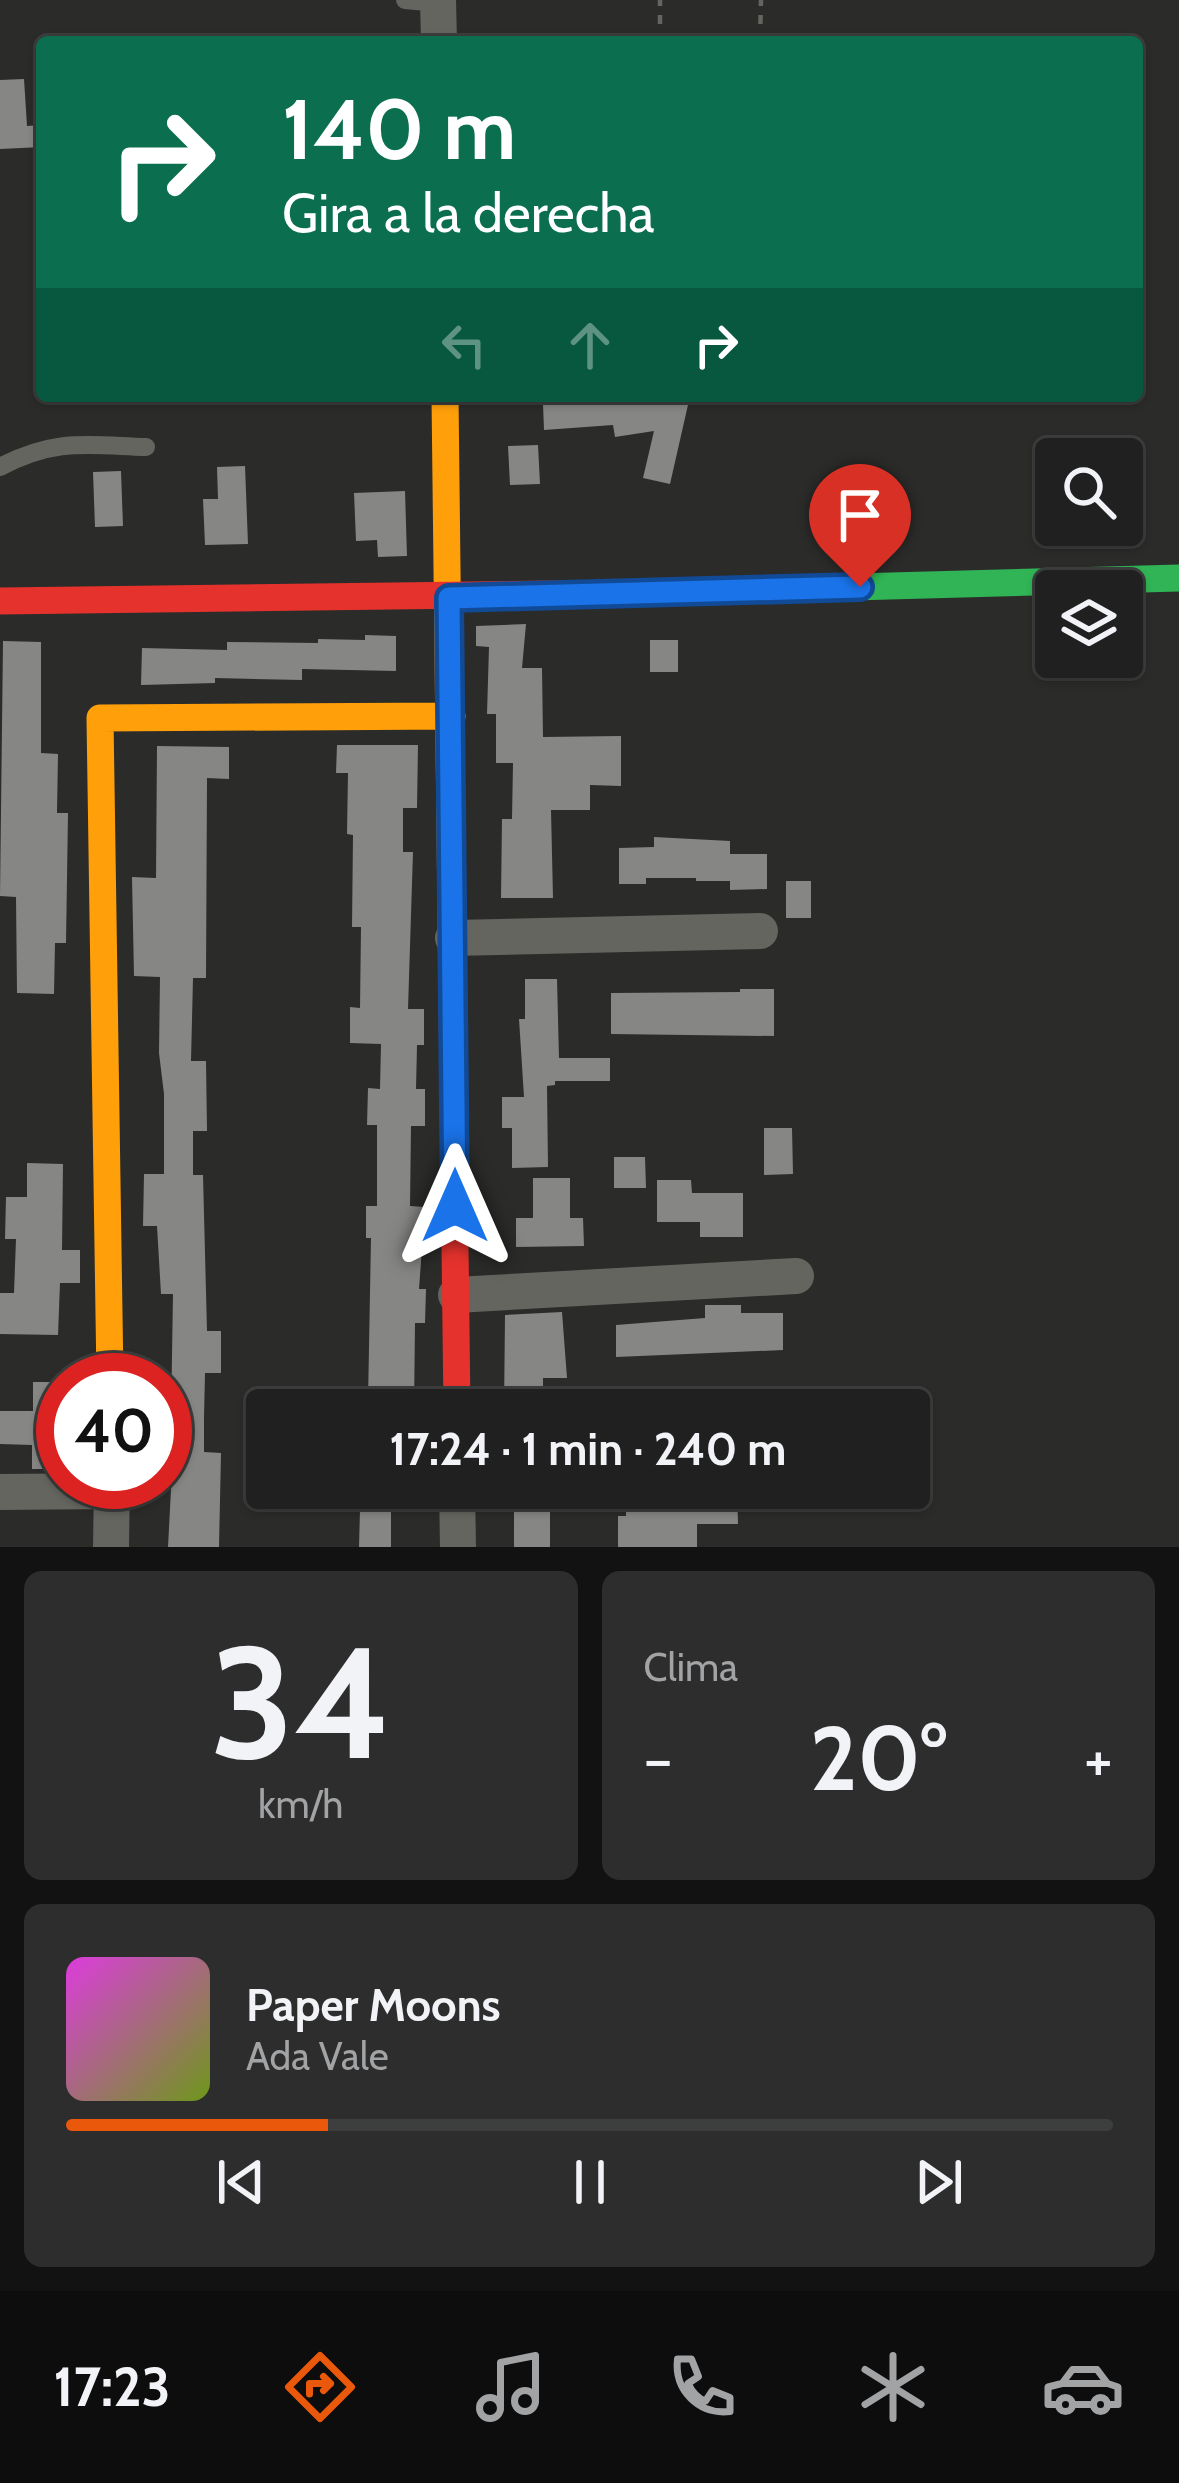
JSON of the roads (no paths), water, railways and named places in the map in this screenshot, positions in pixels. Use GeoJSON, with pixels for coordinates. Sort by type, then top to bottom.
{"type":"FeatureCollection","features":[{"type":"Feature","properties":{"kind":"street"},"geometry":{"type":"LineString","coordinates":[[427,1],[437,36]]}},
{"type":"Feature","properties":{"kind":"street"},"geometry":{"type":"LineString","coordinates":[[446,402],[457,1389]]}},
{"type":"Feature","properties":{"kind":"street"},"geometry":{"type":"LineString","coordinates":[[0,601],[449,598],[1179,578]]}},
{"type":"Feature","properties":{"kind":"street"},"geometry":{"type":"LineString","coordinates":[[110,1353],[100,718],[452,716]]}},
{"type":"Feature","properties":{"kind":"street"},"geometry":{"type":"LineString","coordinates":[[453,938],[760,931]]}},
{"type":"Feature","properties":{"kind":"street"},"geometry":{"type":"LineString","coordinates":[[456,1295],[796,1276]]}},
{"type":"Feature","properties":{"kind":"street"},"geometry":{"type":"LineString","coordinates":[[0,1492],[36,1490]]}},
{"type":"Feature","properties":{"kind":"street"},"geometry":{"type":"LineString","coordinates":[[111,1547],[112,1509]]}},
{"type":"Feature","properties":{"kind":"street"},"geometry":{"type":"LineString","coordinates":[[457,1509],[458,1547]]}},
{"type":"Feature","properties":{"kind":"lane"},"geometry":{"type":"LineString","coordinates":[[0,466],[35,449],[63,444],[146,447]]}}]}
